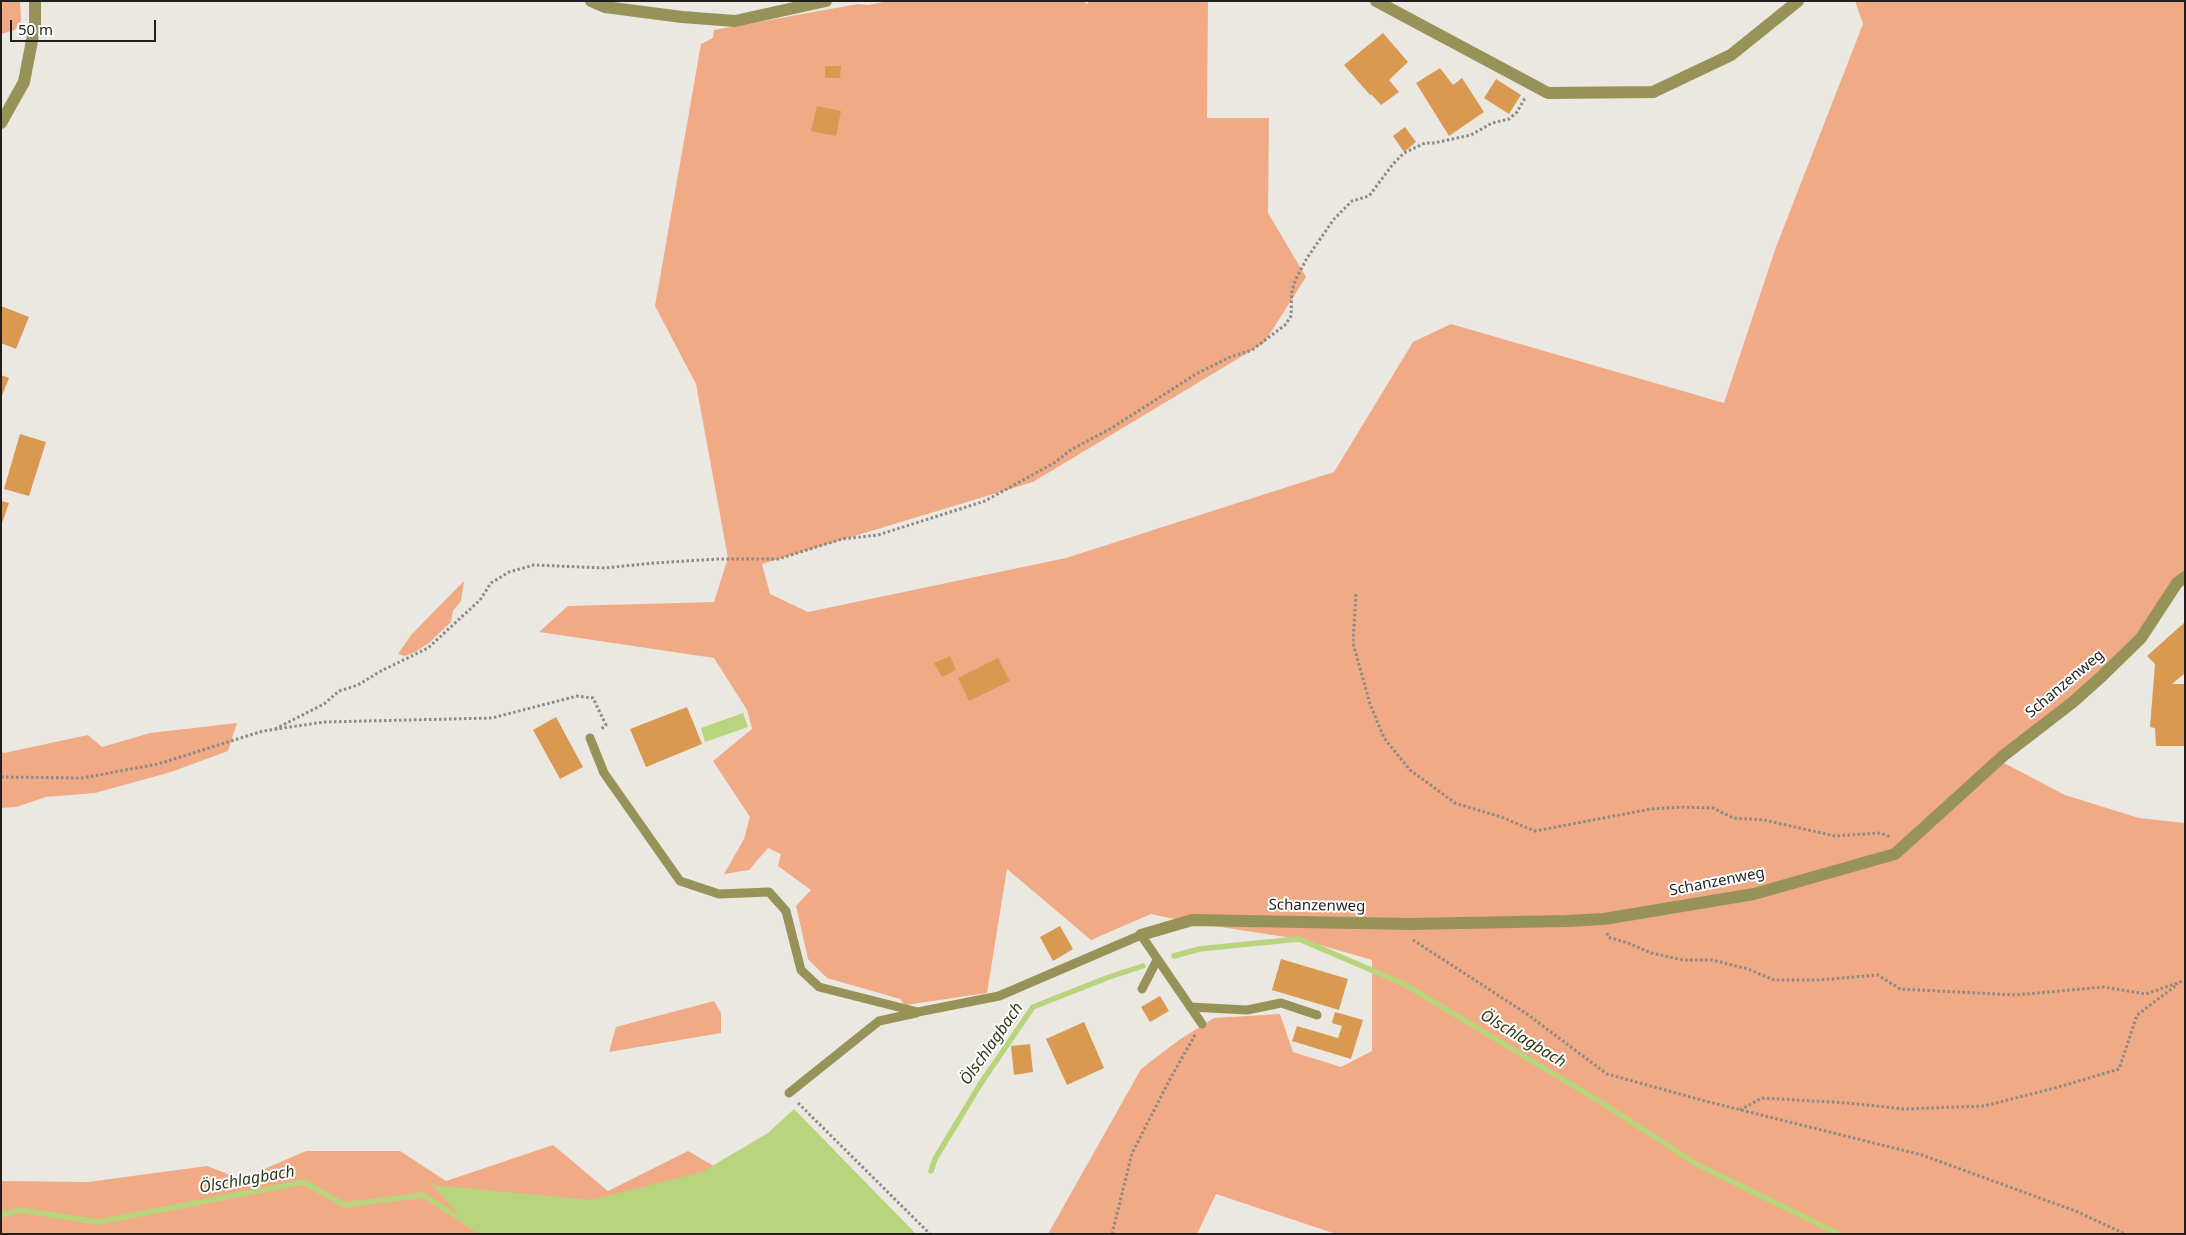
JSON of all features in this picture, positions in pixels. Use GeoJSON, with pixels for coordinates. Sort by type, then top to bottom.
{"type":"FeatureCollection","features":[{"type":"Feature","properties":{"kind":"street"},"geometry":{"type":"LineString","coordinates":[[1,123],[24,82],[35,25],[34,1]]}},
{"type":"Feature","properties":{"kind":"street"},"geometry":{"type":"LineString","coordinates":[[591,1],[605,7],[682,17],[735,21],[826,1]]}},
{"type":"Feature","properties":{"kind":"street"},"geometry":{"type":"LineString","coordinates":[[1376,1],[1548,93],[1653,92],[1731,55],[1798,1]]}},
{"type":"Feature","properties":{"kind":"street","name":"Schanzenweg"},"geometry":{"type":"LineString","coordinates":[[1141,935],[1192,920],[1410,924],[1566,922],[1604,919],[1754,894],[1895,854],[1997,761],[2073,702],[2102,676],[2141,638],[2177,583],[2185,577]]}},
{"type":"Feature","properties":{"kind":"lane"},"geometry":{"type":"LineString","coordinates":[[590,738],[604,773],[680,881],[719,894],[769,892],[786,911],[801,970],[818,987],[918,1012]]}},
{"type":"Feature","properties":{"kind":"lane"},"geometry":{"type":"LineString","coordinates":[[789,1093],[879,1021],[999,996],[1141,935],[1202,1024]]}},
{"type":"Feature","properties":{"kind":"lane"},"geometry":{"type":"LineString","coordinates":[[1142,989],[1158,960]]}},
{"type":"Feature","properties":{"kind":"lane"},"geometry":{"type":"LineString","coordinates":[[1190,1007],[1247,1010],[1281,1003],[1317,1015]]}},
{"type":"Feature","properties":{"kind":"path"},"geometry":{"type":"LineString","coordinates":[[275,730],[324,704],[339,692],[358,685],[379,672],[428,648],[480,600],[491,583],[509,572],[534,565],[605,568],[718,559],[778,559],[842,540],[878,535],[985,501],[1054,463],[1072,449],[1110,429],[1196,374],[1230,357],[1252,350],[1285,326],[1291,316],[1292,290],[1307,258],[1334,219],[1352,201],[1369,196],[1393,164],[1411,148],[1425,143],[1434,143],[1471,135],[1492,123],[1509,119],[1517,112],[1533,84]]}},
{"type":"Feature","properties":{"kind":"path"},"geometry":{"type":"LineString","coordinates":[[1356,594],[1353,643],[1370,704],[1384,738],[1410,770],[1455,803],[1501,817],[1535,831],[1651,809],[1713,808],[1732,818],[1764,820],[1835,836],[1880,832],[1906,844]]}},
{"type":"Feature","properties":{"kind":"path"},"geometry":{"type":"LineString","coordinates":[[1,777],[82,778],[158,764],[263,731],[324,722],[492,718],[577,696],[593,698],[606,725],[590,738]]}},
{"type":"Feature","properties":{"kind":"path"},"geometry":{"type":"LineString","coordinates":[[1604,919],[1608,937],[1651,953],[1682,960],[1712,960],[1748,969],[1774,980],[1819,980],[1878,975],[1900,989],[2015,995],[2104,987],[2146,994],[2183,981],[2137,1015],[2119,1069],[1984,1106],[1904,1109],[1848,1103],[1762,1098],[1740,1110]]}},
{"type":"Feature","properties":{"kind":"path"},"geometry":{"type":"LineString","coordinates":[[1411,939],[1527,1014],[1607,1074],[1740,1110],[1922,1155],[2078,1212],[2125,1234]]}},
{"type":"Feature","properties":{"kind":"path"},"geometry":{"type":"LineString","coordinates":[[1112,1234],[1132,1153],[1170,1079],[1202,1024]]}},
{"type":"Feature","properties":{"kind":"path"},"geometry":{"type":"LineString","coordinates":[[789,1093],[930,1234]]}},
{"type":"Feature","properties":{"kind":"shaded area"},"geometry":{"type":"Polygon","coordinates":[[[1,1],[20,1],[21,21],[15,30],[1,34],[1,1]]]}},
{"type":"Feature","properties":{"kind":"shaded area"},"geometry":{"type":"Polygon","coordinates":[[[889,1],[1082,1],[1088,4],[1088,1],[1208,1],[1207,118],[1269,118],[1268,213],[1306,277],[1264,343],[1033,482],[762,564],[770,594],[808,612],[1066,558],[1334,472],[1413,342],[1451,324],[1724,403],[1776,247],[1863,24],[1855,1],[2185,1],[2185,573],[2138,636],[2002,762],[2065,795],[2139,818],[2185,823],[2185,1234],[1336,1234],[1216,1194],[1197,1234],[1048,1234],[1141,1069],[1179,1040],[1214,1018],[1280,1014],[1293,1052],[1341,1067],[1372,1051],[1372,960],[1299,939],[1188,922],[1151,914],[1091,940],[1007,869],[987,993],[905,1005],[900,999],[827,978],[808,959],[796,906],[811,890],[778,866],[781,854],[768,848],[749,870],[724,874],[744,839],[750,817],[713,761],[752,729],[747,710],[714,658],[539,632],[568,606],[714,602],[728,558],[696,384],[655,306],[701,44],[713,38],[714,30],[858,4],[868,5],[889,1]]]}},
{"type":"Feature","properties":{"kind":"shaded area"},"geometry":{"type":"Polygon","coordinates":[[[464,581],[461,601],[453,611],[451,622],[429,643],[415,652],[405,656],[398,654],[411,635],[464,581]]]}},
{"type":"Feature","properties":{"kind":"shaded area"},"geometry":{"type":"Polygon","coordinates":[[[743,713],[748,727],[705,742],[701,728],[743,713]]]}},
{"type":"Feature","properties":{"kind":"shaded area"},"geometry":{"type":"Polygon","coordinates":[[[237,723],[228,751],[171,772],[95,793],[46,797],[16,807],[1,808],[1,750],[4,753],[88,735],[102,747],[150,733],[237,723]]]}},
{"type":"Feature","properties":{"kind":"shaded area"},"geometry":{"type":"Polygon","coordinates":[[[714,1001],[721,1013],[721,1033],[609,1052],[616,1027],[714,1001]]]}},
{"type":"Feature","properties":{"kind":"shaded area"},"geometry":{"type":"Polygon","coordinates":[[[794,1109],[916,1234],[477,1234],[432,1185],[591,1200],[702,1172],[768,1133],[794,1109]]]}},
{"type":"Feature","properties":{"kind":"shaded area"},"geometry":{"type":"Polygon","coordinates":[[[553,1145],[608,1191],[688,1151],[721,1170],[642,1234],[1,1234],[1,1181],[88,1182],[207,1166],[241,1179],[306,1151],[400,1151],[446,1181],[553,1145]]]}},
{"type":"Feature","properties":{"kind":"building"},"geometry":{"type":"Polygon","coordinates":[[[1383,33],[1408,62],[1389,80],[1399,92],[1381,105],[1344,65],[1383,33]]]}},
{"type":"Feature","properties":{"kind":"building"},"geometry":{"type":"Polygon","coordinates":[[[825,66],[841,66],[840,78],[825,78],[825,66]]]}},
{"type":"Feature","properties":{"kind":"building"},"geometry":{"type":"Polygon","coordinates":[[[1440,68],[1453,85],[1462,78],[1484,112],[1449,136],[1416,83],[1440,68]]]}},
{"type":"Feature","properties":{"kind":"building"},"geometry":{"type":"Polygon","coordinates":[[[1496,79],[1521,95],[1509,114],[1484,98],[1496,79]]]}},
{"type":"Feature","properties":{"kind":"building"},"geometry":{"type":"Polygon","coordinates":[[[817,106],[841,111],[836,136],[811,131],[817,106]]]}},
{"type":"Feature","properties":{"kind":"building"},"geometry":{"type":"Polygon","coordinates":[[[1405,127],[1416,142],[1404,152],[1393,136],[1405,127]]]}},
{"type":"Feature","properties":{"kind":"building"},"geometry":{"type":"Polygon","coordinates":[[[1,306],[29,317],[16,349],[1,343],[1,306]]]}},
{"type":"Feature","properties":{"kind":"building"},"geometry":{"type":"Polygon","coordinates":[[[1,375],[9,378],[1,398],[1,375]]]}},
{"type":"Feature","properties":{"kind":"building"},"geometry":{"type":"Polygon","coordinates":[[[20,434],[46,442],[29,496],[4,489],[20,434]]]}},
{"type":"Feature","properties":{"kind":"building"},"geometry":{"type":"Polygon","coordinates":[[[1,501],[9,503],[2,523],[1,523],[1,501]]]}},
{"type":"Feature","properties":{"kind":"building"},"geometry":{"type":"Polygon","coordinates":[[[2185,622],[2185,673],[2172,684],[2185,684],[2185,746],[2156,746],[2155,728],[2150,727],[2155,664],[2147,656],[2185,622]]]}},
{"type":"Feature","properties":{"kind":"building"},"geometry":{"type":"Polygon","coordinates":[[[950,656],[956,670],[942,677],[934,663],[950,656]]]}},
{"type":"Feature","properties":{"kind":"building"},"geometry":{"type":"Polygon","coordinates":[[[998,658],[1010,681],[969,701],[958,678],[998,658]]]}},
{"type":"Feature","properties":{"kind":"building"},"geometry":{"type":"Polygon","coordinates":[[[687,707],[702,744],[646,767],[630,729],[687,707]]]}},
{"type":"Feature","properties":{"kind":"building"},"geometry":{"type":"Polygon","coordinates":[[[556,717],[583,767],[560,779],[533,730],[556,717]]]}},
{"type":"Feature","properties":{"kind":"building"},"geometry":{"type":"Polygon","coordinates":[[[1060,926],[1073,949],[1053,961],[1040,937],[1060,926]]]}},
{"type":"Feature","properties":{"kind":"building"},"geometry":{"type":"Polygon","coordinates":[[[1281,959],[1348,979],[1339,1010],[1272,990],[1281,959]]]}},
{"type":"Feature","properties":{"kind":"building"},"geometry":{"type":"Polygon","coordinates":[[[1160,996],[1169,1011],[1150,1022],[1141,1007],[1160,996]]]}},
{"type":"Feature","properties":{"kind":"building"},"geometry":{"type":"Polygon","coordinates":[[[1335,1012],[1363,1020],[1351,1059],[1292,1041],[1297,1026],[1338,1038],[1342,1026],[1332,1023],[1335,1012]]]}},
{"type":"Feature","properties":{"kind":"building"},"geometry":{"type":"Polygon","coordinates":[[[1084,1022],[1104,1068],[1067,1085],[1046,1039],[1084,1022]]]}},
{"type":"Feature","properties":{"kind":"building"},"geometry":{"type":"Polygon","coordinates":[[[1030,1044],[1033,1072],[1014,1075],[1011,1046],[1030,1044]]]}},
{"type":"Feature","properties":{"kind":"waterway","name":"Ölschlagbach"},"geometry":{"type":"LineString","coordinates":[[1174,956],[1199,949],[1299,939],[1404,984],[1607,1106],[1698,1165],[1839,1234]]}},
{"type":"Feature","properties":{"kind":"waterway","name":"Ölschlagbach"},"geometry":{"type":"LineString","coordinates":[[931,1171],[935,1159],[981,1083],[1033,1007],[1109,977],[1143,966]]}},
{"type":"Feature","properties":{"kind":"waterway","name":"Ölschlagbach"},"geometry":{"type":"LineString","coordinates":[[1,1215],[20,1210],[98,1222],[304,1182],[344,1205],[423,1195],[484,1234]]}}]}
